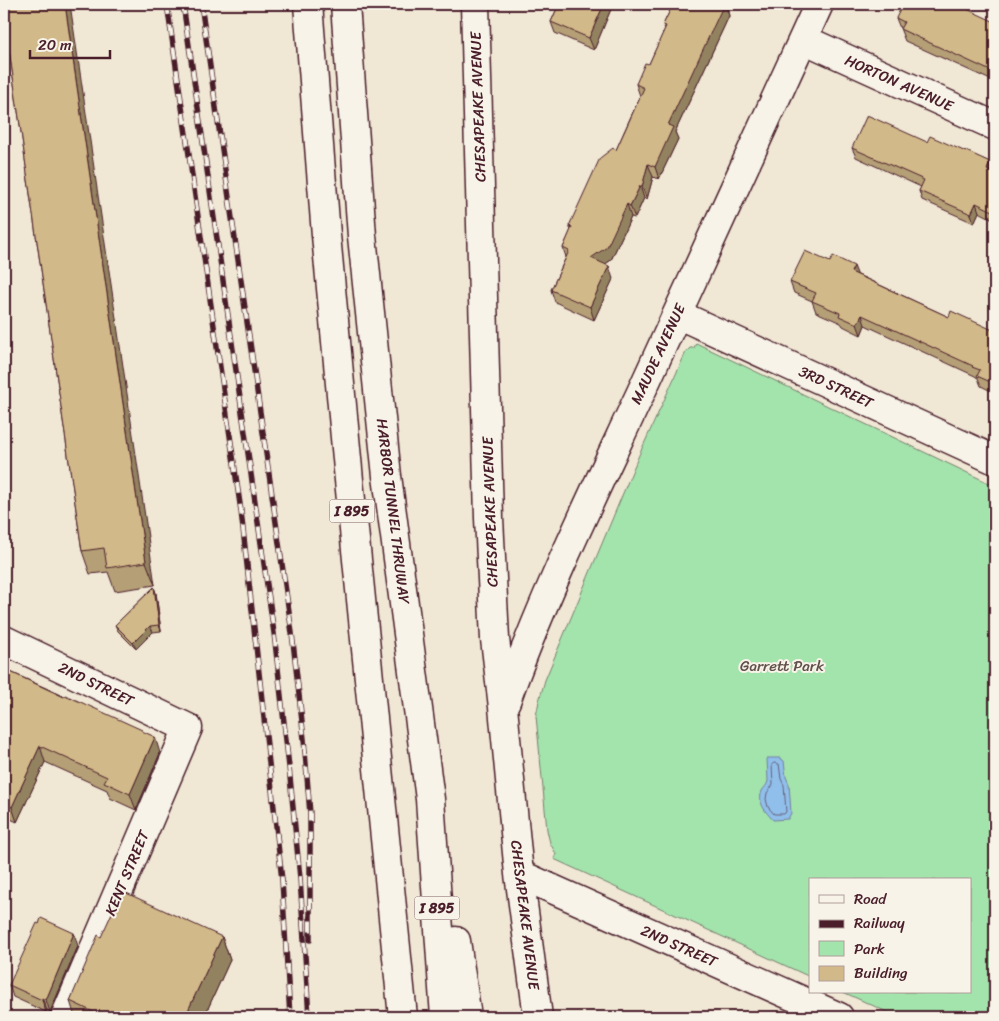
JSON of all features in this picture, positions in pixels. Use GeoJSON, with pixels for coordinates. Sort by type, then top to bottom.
{"type":"FeatureCollection","features":[{"type":"Feature","properties":{"kind":"main road","name":"I 895"},"geometry":{"type":"LineString","coordinates":[[308,4],[348,470],[403,1017]]}},
{"type":"Feature","properties":{"kind":"main road","name":"HARBOR TUNNEL THRUWAY"},"geometry":{"type":"LineString","coordinates":[[345,4],[362,236],[387,476],[430,799],[445,1017]]}},
{"type":"Feature","properties":{"kind":"main road","name":"CHESAPEAKE AVENUE"},"geometry":{"type":"LineString","coordinates":[[475,4],[489,518],[495,639],[504,707],[519,874],[538,1017]]}},
{"type":"Feature","properties":{"kind":"main road","name":"MAUDE AVENUE"},"geometry":{"type":"LineString","coordinates":[[504,707],[523,653],[550,588],[819,4]]}},
{"type":"Feature","properties":{"kind":"main road","name":"HORTON AVENUE"},"geometry":{"type":"LineString","coordinates":[[803,39],[995,126]]}},
{"type":"Feature","properties":{"kind":"main road","name":"3RD STREET"},"geometry":{"type":"LineString","coordinates":[[677,314],[995,460]]}},
{"type":"Feature","properties":{"kind":"main road","name":"2ND STREET"},"geometry":{"type":"LineString","coordinates":[[4,640],[188,728]]}},
{"type":"Feature","properties":{"kind":"main road","name":"KENT STREET"},"geometry":{"type":"LineString","coordinates":[[65,1017],[188,728]]}},
{"type":"Feature","properties":{"kind":"main road"},"geometry":{"type":"LineString","coordinates":[[430,799],[450,901],[467,1017]]}},
{"type":"Feature","properties":{"kind":"main road","name":"2ND STREET"},"geometry":{"type":"LineString","coordinates":[[519,874],[839,1017]]}},
{"type":"Feature","properties":{"kind":"green space","name":"Garrett Park"},"geometry":{"type":"Polygon","coordinates":[[[696,343],[995,486],[995,1017],[898,1017],[847,994],[972,994],[972,878],[809,878],[809,977],[554,859],[556,854],[550,843],[547,830],[536,716],[539,701],[545,680],[639,455],[686,352],[690,348],[694,348],[696,343]]]}},
{"type":"Feature","properties":{"kind":"water"},"geometry":{"type":"Polygon","coordinates":[[[767,758],[780,758],[784,761],[789,784],[791,813],[788,819],[773,820],[761,803],[762,791],[768,781],[767,758]]]}},
{"type":"Feature","properties":{"kind":"building"},"geometry":{"type":"Polygon","coordinates":[[[4,4],[65,4],[146,562],[107,568],[104,548],[82,551],[4,15],[4,4]]]}},
{"type":"Feature","properties":{"kind":"building"},"geometry":{"type":"Polygon","coordinates":[[[559,4],[604,4],[589,38],[551,22],[559,4]]]}},
{"type":"Feature","properties":{"kind":"building"},"geometry":{"type":"Polygon","coordinates":[[[673,4],[724,4],[668,125],[673,127],[655,167],[648,164],[642,187],[640,186],[630,206],[627,204],[607,247],[591,258],[609,266],[590,307],[551,290],[569,251],[563,248],[572,227],[569,226],[600,158],[613,148],[616,150],[644,88],[636,84],[645,63],[649,64],[666,26],[663,25],[673,4]]]}},
{"type":"Feature","properties":{"kind":"building"},"geometry":{"type":"Polygon","coordinates":[[[903,4],[956,4],[995,22],[995,73],[900,29],[904,22],[896,18],[903,4]]]}},
{"type":"Feature","properties":{"kind":"building"},"geometry":{"type":"Polygon","coordinates":[[[867,115],[927,142],[930,136],[990,162],[987,170],[995,174],[995,212],[976,203],[971,214],[919,191],[924,180],[852,148],[867,115]]]}},
{"type":"Feature","properties":{"kind":"building"},"geometry":{"type":"Polygon","coordinates":[[[805,251],[830,262],[833,256],[854,266],[851,272],[949,317],[951,311],[995,331],[995,384],[977,376],[980,370],[973,366],[862,315],[857,324],[839,316],[840,313],[812,301],[816,293],[790,282],[805,251]]]}},
{"type":"Feature","properties":{"kind":"building"},"geometry":{"type":"Polygon","coordinates":[[[154,587],[159,625],[150,626],[133,643],[115,625],[154,587]]]}},
{"type":"Feature","properties":{"kind":"building"},"geometry":{"type":"Polygon","coordinates":[[[4,669],[155,737],[130,794],[104,782],[107,777],[40,746],[12,807],[4,803],[4,669]]]}},
{"type":"Feature","properties":{"kind":"building"},"geometry":{"type":"Polygon","coordinates":[[[122,891],[222,937],[185,1017],[104,1017],[70,1001],[98,935],[101,937],[122,891]]]}},
{"type":"Feature","properties":{"kind":"building"},"geometry":{"type":"Polygon","coordinates":[[[41,918],[74,933],[46,1000],[42,998],[42,1000],[9,985],[41,918]]]}},
{"type":"Feature","properties":{"kind":"railway"},"geometry":{"type":"LineString","coordinates":[[167,4],[241,511],[282,880],[290,1017]]}},
{"type":"Feature","properties":{"kind":"railway"},"geometry":{"type":"LineString","coordinates":[[183,4],[274,633],[300,878],[309,1017]]}},
{"type":"Feature","properties":{"kind":"railway"},"geometry":{"type":"LineString","coordinates":[[201,4],[292,633],[310,814],[310,940]]}}]}
